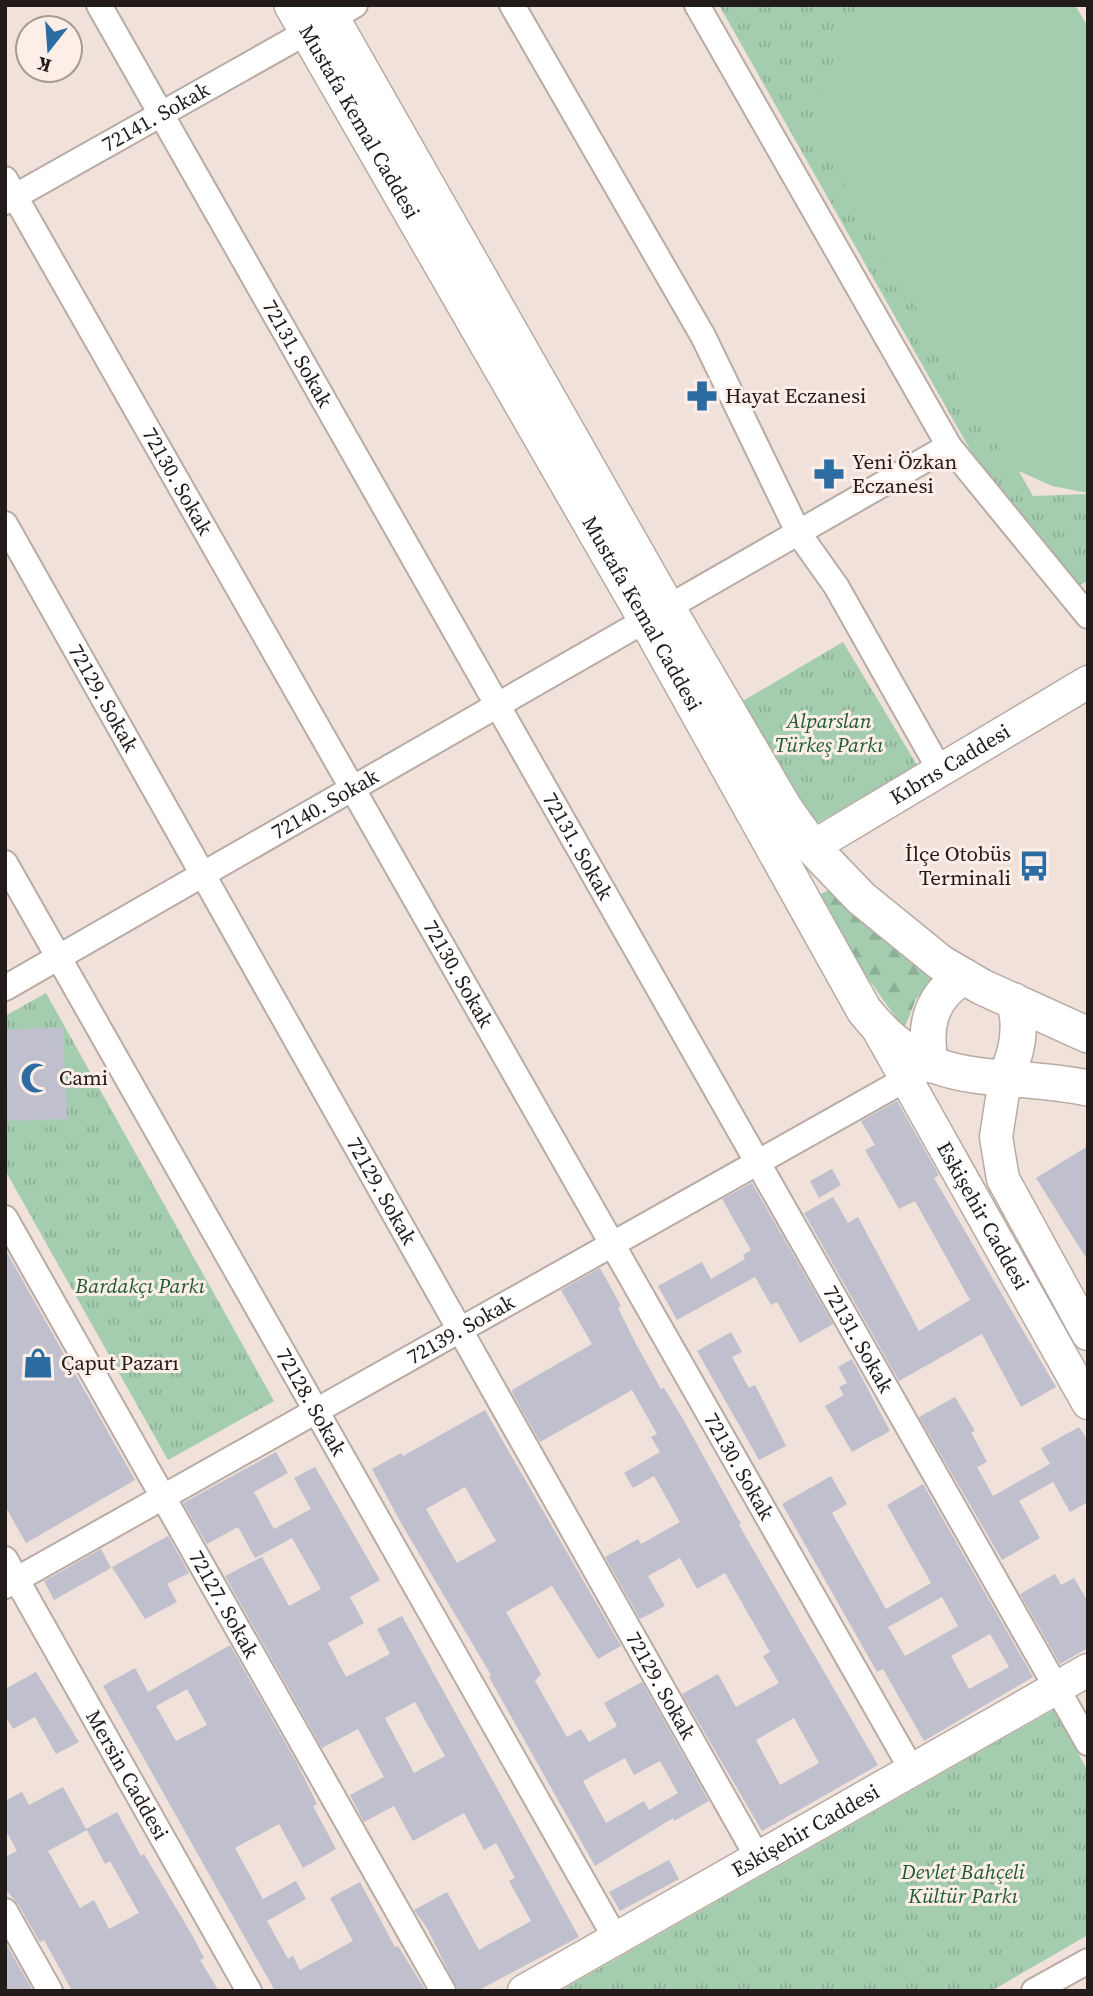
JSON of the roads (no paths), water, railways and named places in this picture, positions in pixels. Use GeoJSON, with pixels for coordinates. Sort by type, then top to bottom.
{"type":"FeatureCollection","features":[{"type":"Feature","properties":{"kind":"main road","name":"Mustafa Kemal Caddesi"},"geometry":{"type":"LineString","coordinates":[[322,13],[658,615],[847,984],[878,1027],[919,1072],[1088,1088]]}},
{"type":"Feature","properties":{"kind":"main road","name":"Mustafa Kemal Caddesi"},"geometry":{"type":"LineString","coordinates":[[658,615],[812,847],[861,898],[902,934],[965,977],[1088,1035]]}},
{"type":"Feature","properties":{"kind":"main road"},"geometry":{"type":"LineString","coordinates":[[919,1072],[933,1010],[939,997],[953,983],[965,977]]}},
{"type":"Feature","properties":{"kind":"main road"},"geometry":{"type":"LineString","coordinates":[[1005,1079],[1018,1040],[1019,1024],[1014,1001]]}},
{"type":"Feature","properties":{"kind":"street","name":"72131. Sokak"},"geometry":{"type":"LineString","coordinates":[[99,5],[1088,1743]]}},
{"type":"Feature","properties":{"kind":"street"},"geometry":{"type":"LineString","coordinates":[[512,5],[703,336],[799,534],[836,586],[941,772]]}},
{"type":"Feature","properties":{"kind":"street"},"geometry":{"type":"LineString","coordinates":[[697,5],[949,446],[1088,616]]}},
{"type":"Feature","properties":{"kind":"street","name":"72141. Sokak"},"geometry":{"type":"LineString","coordinates":[[9,192],[161,114],[322,13]]}},
{"type":"Feature","properties":{"kind":"street","name":"72130. Sokak"},"geometry":{"type":"LineString","coordinates":[[9,192],[912,1770]]}},
{"type":"Feature","properties":{"kind":"street","name":"72140. Sokak"},"geometry":{"type":"LineString","coordinates":[[5,988],[949,446]]}},
{"type":"Feature","properties":{"kind":"street","name":"72129. Sokak"},"geometry":{"type":"LineString","coordinates":[[5,524],[758,1858]]}},
{"type":"Feature","properties":{"kind":"street","name":"Kıbrıs Caddesi"},"geometry":{"type":"LineString","coordinates":[[812,847],[1088,682]]}},
{"type":"Feature","properties":{"kind":"street","name":"72128. Sokak"},"geometry":{"type":"LineString","coordinates":[[5,863],[616,1939]]}},
{"type":"Feature","properties":{"kind":"street","name":"72139. Sokak"},"geometry":{"type":"LineString","coordinates":[[9,1575],[164,1497],[919,1072]]}},
{"type":"Feature","properties":{"kind":"street","name":"Eskişehir Caddesi"},"geometry":{"type":"LineString","coordinates":[[919,1072],[1088,1403]]}},
{"type":"Feature","properties":{"kind":"street","name":"Eskişehir Caddesi"},"geometry":{"type":"LineString","coordinates":[[1005,1079],[996,1137],[1003,1179],[1088,1334]]}},
{"type":"Feature","properties":{"kind":"street","name":"72127. Sokak"},"geometry":{"type":"LineString","coordinates":[[5,1218],[443,1991]]}},
{"type":"Feature","properties":{"kind":"street","name":"Mersin Caddesi"},"geometry":{"type":"LineString","coordinates":[[9,1575],[249,1991]]}},
{"type":"Feature","properties":{"kind":"street","name":"Eskişehir Caddesi"},"geometry":{"type":"LineString","coordinates":[[524,1991],[1088,1670]]}},
{"type":"Feature","properties":{"kind":"street"},"geometry":{"type":"LineString","coordinates":[[5,1911],[50,1991]]}},
{"type":"Feature","properties":{"kind":"street"},"geometry":{"type":"LineString","coordinates":[[1035,1991],[1088,1961]]}},
{"type":"Feature","properties":{"kind":"place","name":"Hayat Eczanesi"},"geometry":{"type":"Point","coordinates":[702,396]}},
{"type":"Feature","properties":{"kind":"place","name":"Yeni Özkan Eczanesi"},"geometry":{"type":"Point","coordinates":[829,474]}},
{"type":"Feature","properties":{"kind":"place","name":"İlçe Otobüs Terminali"},"geometry":{"type":"Point","coordinates":[1034,866]}},
{"type":"Feature","properties":{"kind":"place","name":"Cami"},"geometry":{"type":"Point","coordinates":[36,1078]}},
{"type":"Feature","properties":{"kind":"place","name":"Çaput Pazarı"},"geometry":{"type":"Point","coordinates":[38,1363]}},
{"type":"Feature","properties":{"kind":"park label","name":"Alparslan Türkeş Parkı"},"geometry":{"type":"Point","coordinates":[829,733]}},
{"type":"Feature","properties":{"kind":"park label","name":"Bardakçı Parkı"},"geometry":{"type":"Point","coordinates":[140,1286]}},
{"type":"Feature","properties":{"kind":"park label","name":"Devlet Bahçeli Kültür Parkı"},"geometry":{"type":"Point","coordinates":[963,1884]}}]}
